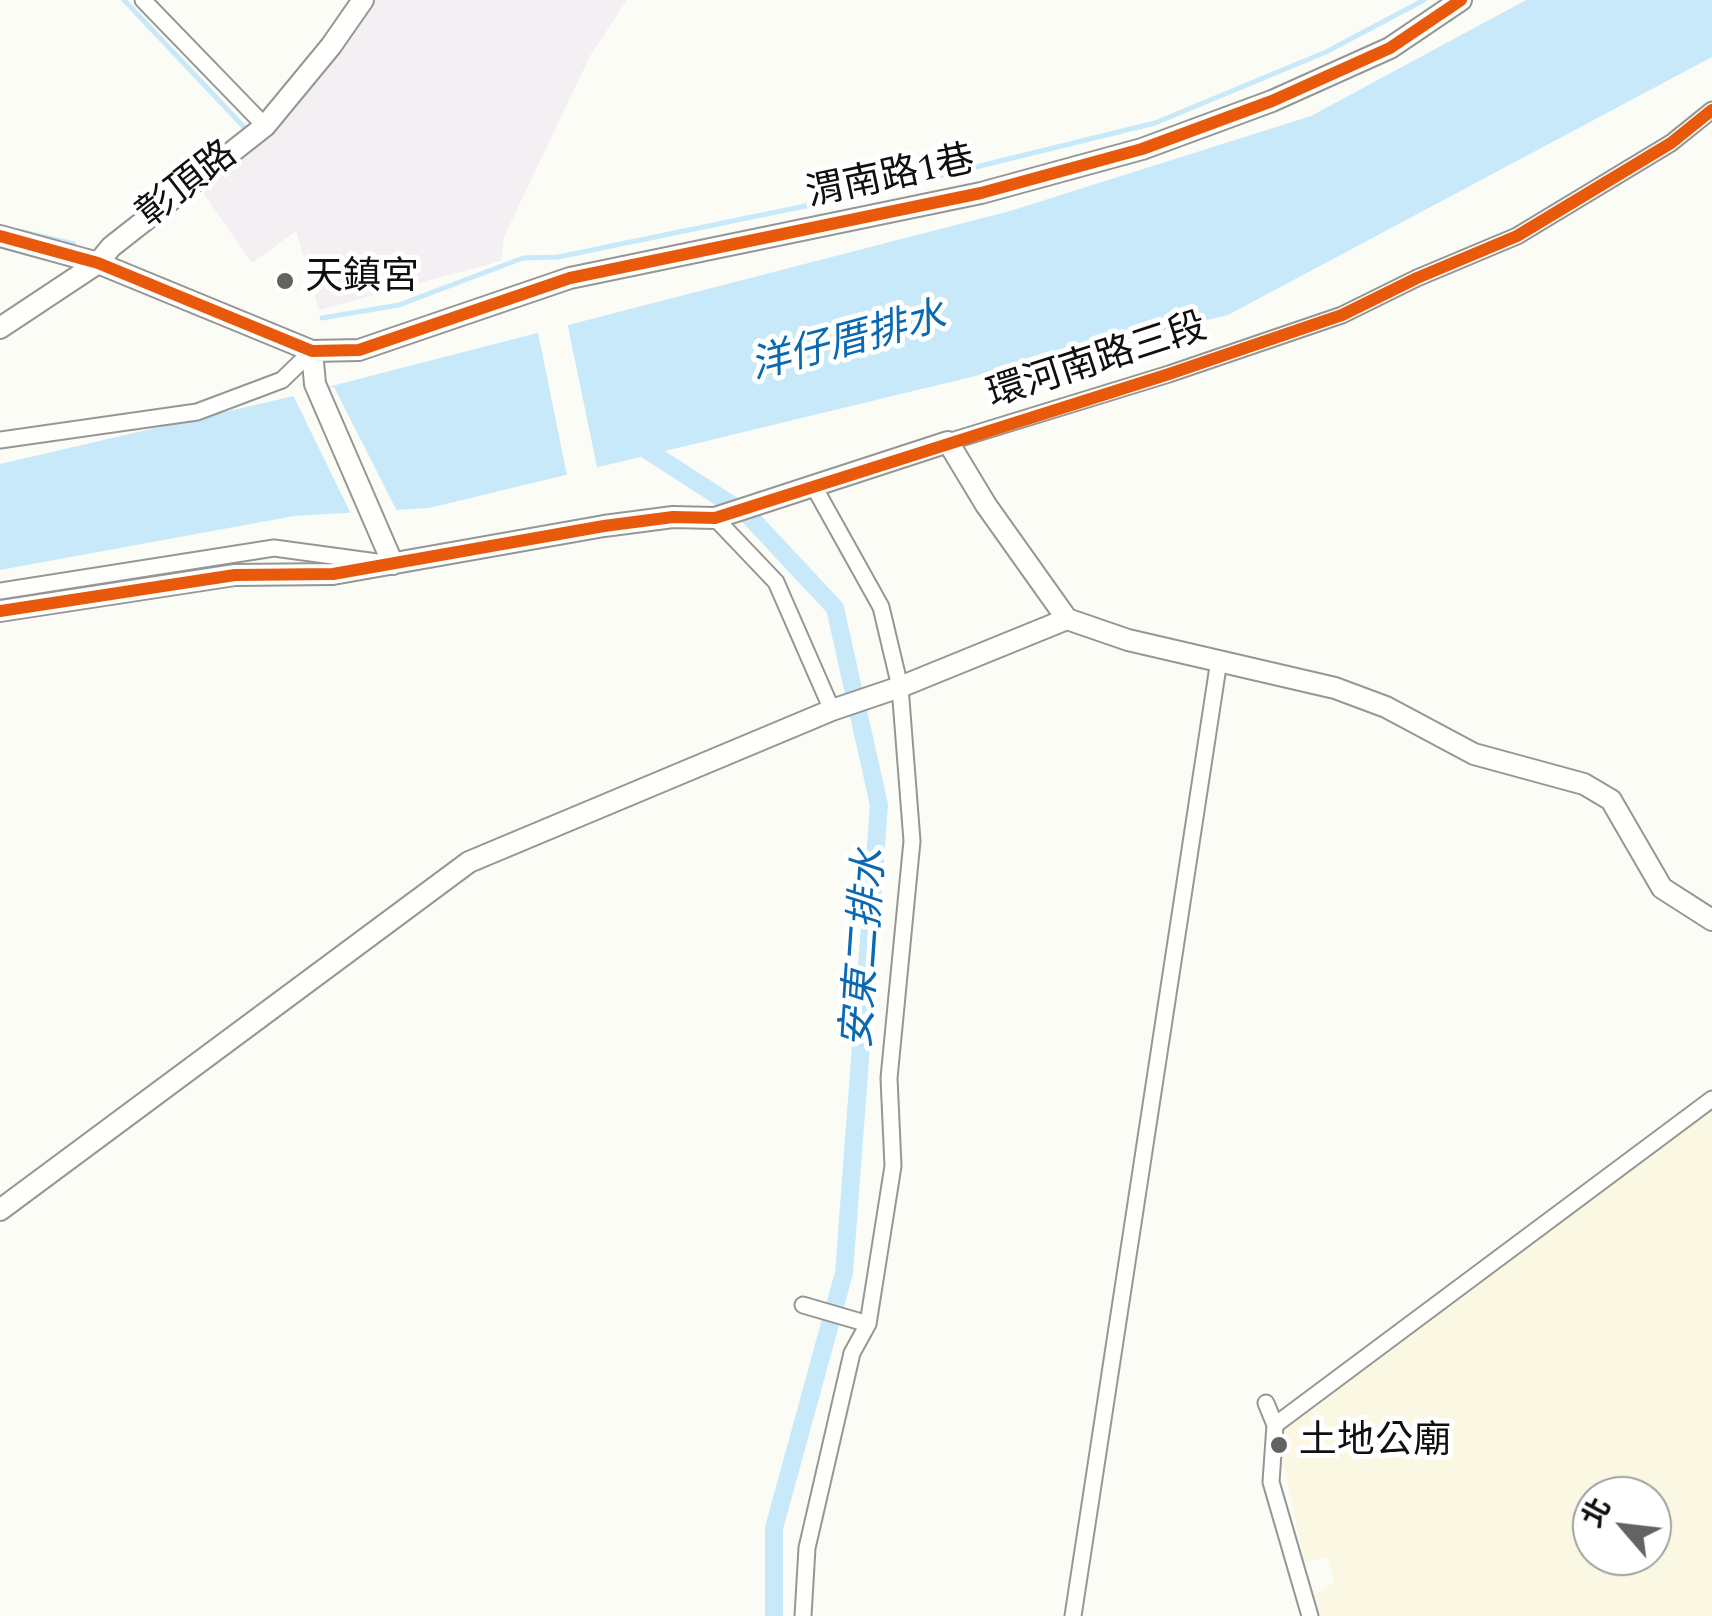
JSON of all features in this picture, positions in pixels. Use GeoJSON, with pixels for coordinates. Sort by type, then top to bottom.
{"type":"FeatureCollection","features":[{"type":"Feature","properties":{"kind":"street"},"geometry":{"type":"LineString","coordinates":[[143,0],[265,126]]}},
{"type":"Feature","properties":{"kind":"street","name":"彰頂路"},"geometry":{"type":"LineString","coordinates":[[0,328],[105,255],[265,126],[363,0]]}},
{"type":"Feature","properties":{"kind":"street","name":"渭南路1巷"},"geometry":{"type":"LineString","coordinates":[[312,351],[359,350],[570,278],[980,192],[1142,149],[1272,101],[1390,48],[1460,0]]}},
{"type":"Feature","properties":{"kind":"street","name":"環河南路三段"},"geometry":{"type":"LineString","coordinates":[[0,611],[235,575],[333,574],[673,517],[715,518],[1342,316],[1417,278],[1518,236],[1671,143],[1712,110]]}},
{"type":"Feature","properties":{"kind":"street"},"geometry":{"type":"LineString","coordinates":[[0,236],[105,255],[312,351]]}},
{"type":"Feature","properties":{"kind":"street"},"geometry":{"type":"LineString","coordinates":[[0,440],[197,412],[282,380],[312,351]]}},
{"type":"Feature","properties":{"kind":"street"},"geometry":{"type":"LineString","coordinates":[[312,351],[315,384],[393,564]]}},
{"type":"Feature","properties":{"kind":"street"},"geometry":{"type":"LineString","coordinates":[[948,442],[986,505],[1068,619],[1128,640],[1335,688],[1386,707],[1474,754],[1584,784],[1611,800],[1662,888],[1712,920]]}},
{"type":"Feature","properties":{"kind":"street"},"geometry":{"type":"LineString","coordinates":[[802,488],[881,607],[912,841],[888,1078],[892,1166],[868,1324],[852,1353],[806,1548],[803,1616]]}},
{"type":"Feature","properties":{"kind":"street"},"geometry":{"type":"LineString","coordinates":[[715,518],[776,582],[838,708]]}},
{"type":"Feature","properties":{"kind":"street"},"geometry":{"type":"LineString","coordinates":[[0,591],[274,548],[393,564]]}},
{"type":"Feature","properties":{"kind":"street"},"geometry":{"type":"LineString","coordinates":[[0,1210],[470,862],[838,708],[1068,619]]}},
{"type":"Feature","properties":{"kind":"street"},"geometry":{"type":"LineString","coordinates":[[1074,1616],[1219,660]]}},
{"type":"Feature","properties":{"kind":"street"},"geometry":{"type":"LineString","coordinates":[[1310,1616],[1271,1482],[1270,1414],[1712,1099]]}},
{"type":"Feature","properties":{"kind":"street"},"geometry":{"type":"LineString","coordinates":[[803,1306],[858,1321]]}},
{"type":"Feature","properties":{"kind":"shaded area"},"geometry":{"type":"Polygon","coordinates":[[[362,0],[627,0],[590,56],[504,237],[501,261],[319,310],[296,231],[252,263],[203,193],[265,126],[362,0]]]}},
{"type":"Feature","properties":{"kind":"shaded area"},"geometry":{"type":"Polygon","coordinates":[[[1712,1101],[1712,1616],[1321,1616],[1314,1595],[1334,1583],[1328,1557],[1305,1563],[1275,1425],[1712,1101]]]}},
{"type":"Feature","properties":{"kind":"water","name":"洋仔厝排水"},"geometry":{"type":"Polygon","coordinates":[[[1526,0],[1712,0],[1712,57],[1228,315],[429,508],[294,516],[0,570],[0,464],[289,397],[1010,211],[1311,116],[1526,0]]]}},
{"type":"Feature","properties":{"kind":"pier"},"geometry":{"type":"Polygon","coordinates":[[[567,322],[598,472],[568,480],[537,328],[567,322]]]}},
{"type":"Feature","properties":{"kind":"pier"},"geometry":{"type":"Polygon","coordinates":[[[334,387],[399,515],[353,518],[291,391],[334,387]]]}},
{"type":"Feature","properties":{"kind":"waterway"},"geometry":{"type":"LineString","coordinates":[[124,0],[244,127]]}},
{"type":"Feature","properties":{"kind":"waterway"},"geometry":{"type":"LineString","coordinates":[[322,318],[399,305],[523,258],[558,257],[878,191],[1155,123],[1326,52],[1424,0]]}},
{"type":"Feature","properties":{"kind":"waterway"},"geometry":{"type":"LineString","coordinates":[[19,231],[74,244]]}},
{"type":"Feature","properties":{"kind":"waterway","name":"安東二排水"},"geometry":{"type":"LineString","coordinates":[[636,443],[749,516],[835,608],[879,805],[844,1273],[774,1528],[774,1616]]}},
{"type":"Feature","properties":{"kind":"cycle path"},"geometry":{"type":"LineString","coordinates":[[0,236],[98,263],[312,351],[359,350],[570,278],[981,193],[1142,149],[1272,101],[1390,48],[1461,0]]}},
{"type":"Feature","properties":{"kind":"cycle path"},"geometry":{"type":"LineString","coordinates":[[0,611],[235,575],[333,574],[673,517],[715,518],[1342,315],[1517,236],[1671,143],[1712,110]]}},
{"type":"Feature","properties":{"kind":"place","name":"天鎮宮"},"geometry":{"type":"Point","coordinates":[285,281]}},
{"type":"Feature","properties":{"kind":"place","name":"土地公廟"},"geometry":{"type":"Point","coordinates":[1279,1445]}}]}
